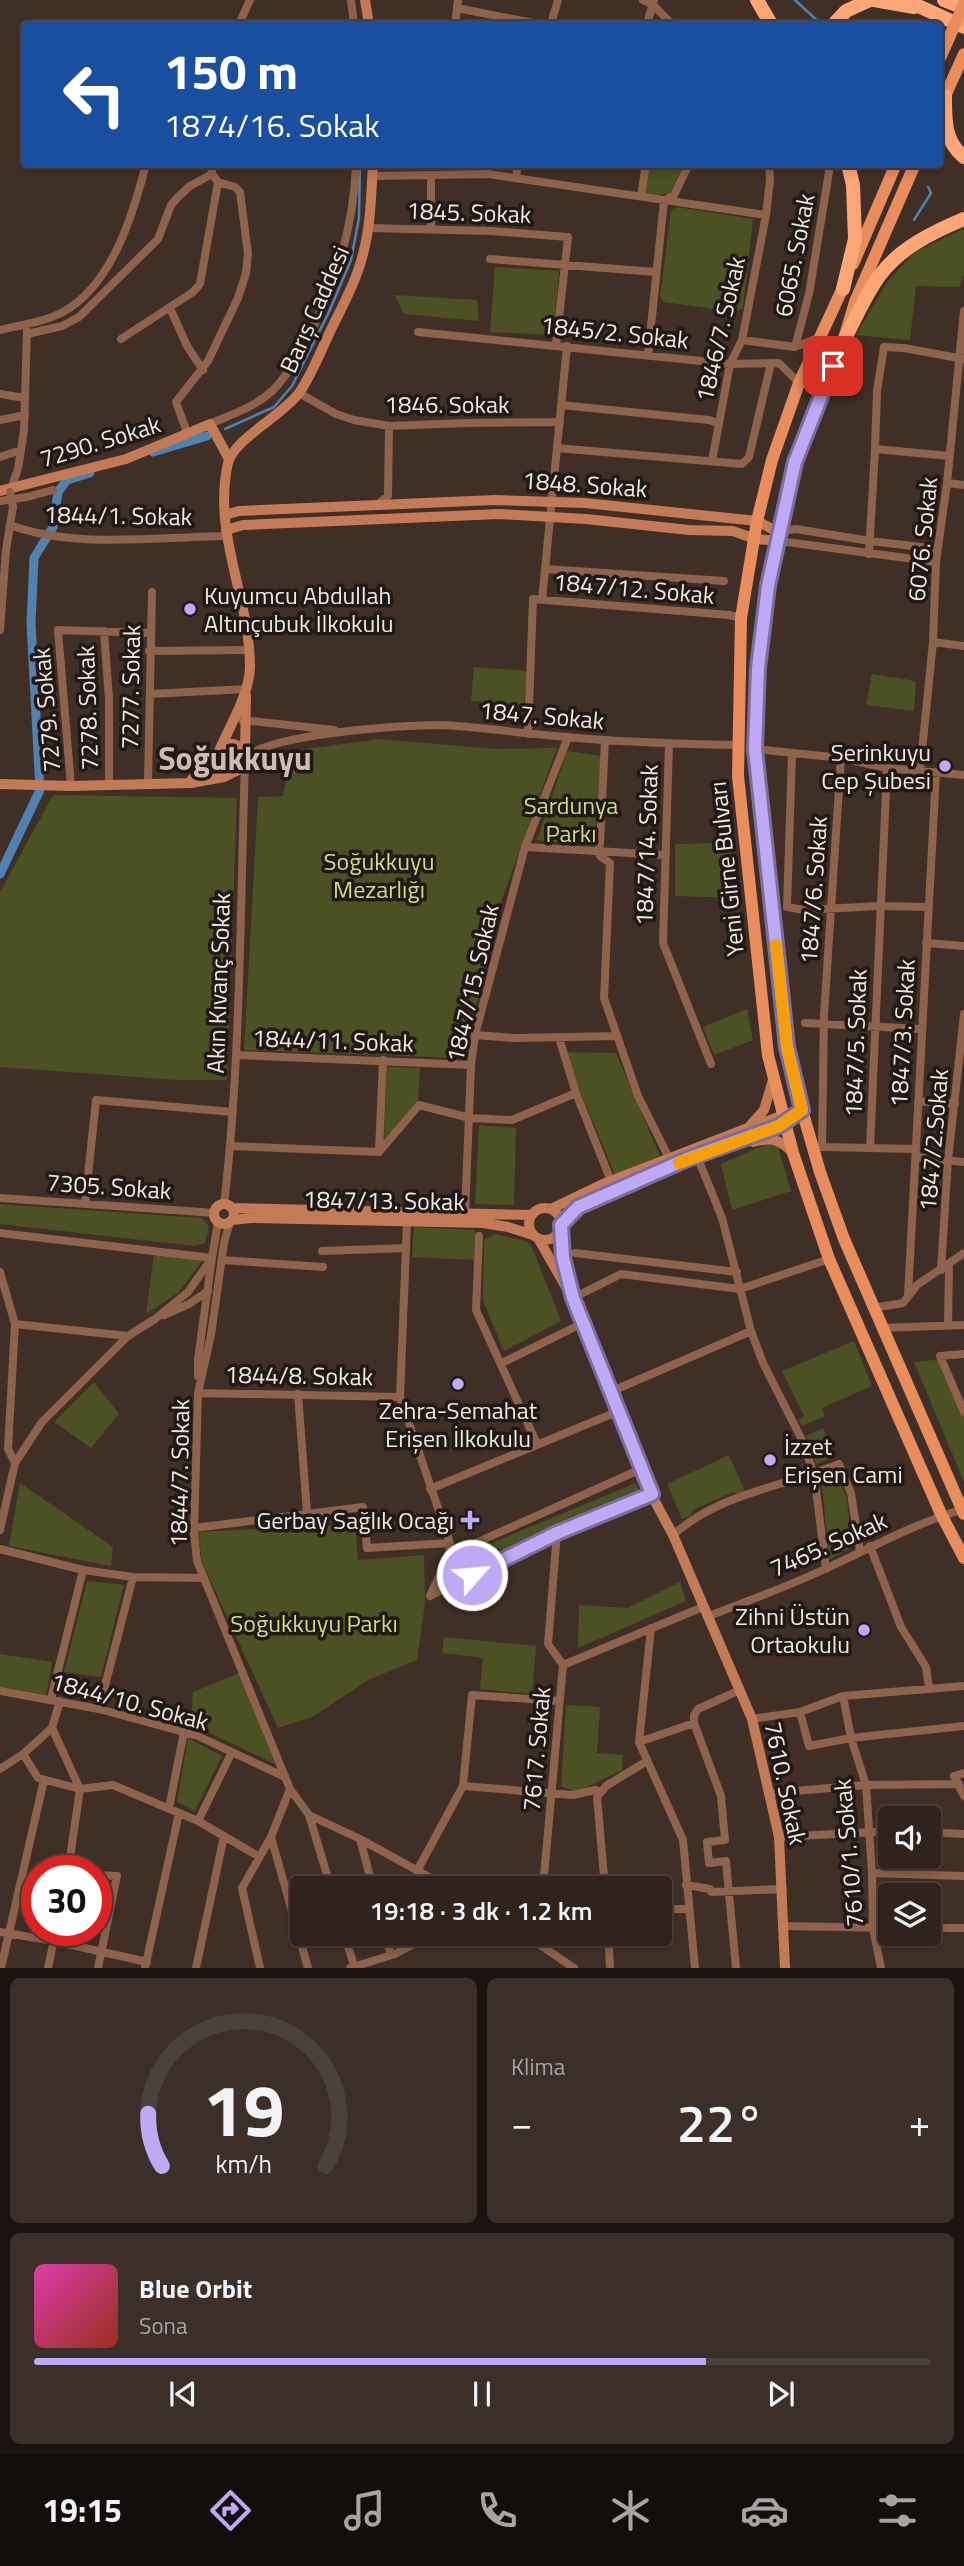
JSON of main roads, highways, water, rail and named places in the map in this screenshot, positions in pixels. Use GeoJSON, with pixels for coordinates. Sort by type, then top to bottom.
{"type":"FeatureCollection","features":[{"type":"Feature","properties":{"kind":"highway"},"geometry":{"type":"LineString","coordinates":[[757,0],[769,21]]}},
{"type":"Feature","properties":{"kind":"highway"},"geometry":{"type":"LineString","coordinates":[[837,21],[859,3],[872,0],[909,8],[922,7]]}},
{"type":"Feature","properties":{"kind":"highway"},"geometry":{"type":"LineString","coordinates":[[905,0],[964,27]]}},
{"type":"Feature","properties":{"kind":"highway"},"geometry":{"type":"LineString","coordinates":[[943,0],[964,6]]}},
{"type":"Feature","properties":{"kind":"highway"},"geometry":{"type":"LineString","coordinates":[[943,109],[949,138],[964,157]]}},
{"type":"Feature","properties":{"kind":"highway"},"geometry":{"type":"LineString","coordinates":[[843,289],[855,239],[853,185],[849,168]]}},
{"type":"Feature","properties":{"kind":"highway"},"geometry":{"type":"LineString","coordinates":[[843,342],[880,275],[899,255],[934,231],[964,219]]}},
{"type":"Feature","properties":{"kind":"main road"},"geometry":{"type":"LineString","coordinates":[[365,0],[368,21]]}},
{"type":"Feature","properties":{"kind":"main road"},"geometry":{"type":"LineString","coordinates":[[943,52],[964,6]]}},
{"type":"Feature","properties":{"kind":"main road"},"geometry":{"type":"LineString","coordinates":[[943,100],[964,54]]}},
{"type":"Feature","properties":{"kind":"main road","name":"Yeni Girne Bulvarı"},"geometry":{"type":"LineString","coordinates":[[894,168],[843,289],[799,383],[772,460],[757,521],[741,618],[737,745],[754,944],[768,1055],[783,1119],[829,1259],[941,1514],[964,1558]]}},
{"type":"Feature","properties":{"kind":"main road","name":"Yeni Girne Bulvarı"},"geometry":{"type":"LineString","coordinates":[[913,168],[855,302],[843,342],[795,462],[768,586],[758,668],[755,749],[787,1047],[802,1110],[836,1217],[873,1308],[963,1510]]}},
{"type":"Feature","properties":{"kind":"main road","name":"Barış Caddesi"},"geometry":{"type":"LineString","coordinates":[[229,459],[299,393],[358,272],[369,228],[373,170]]}},
{"type":"Feature","properties":{"kind":"main road","name":"7290. Sokak"},"geometry":{"type":"LineString","coordinates":[[7,491],[126,459],[210,424],[229,459]]}},
{"type":"Feature","properties":{"kind":"main road"},"geometry":{"type":"LineString","coordinates":[[0,784],[71,786],[207,781],[236,771],[245,758],[246,689],[250,670],[226,533],[223,490],[229,459]]}},
{"type":"Feature","properties":{"kind":"main road","name":"1848. Sokak"},"geometry":{"type":"LineString","coordinates":[[225,515],[239,511],[482,499],[553,501],[757,521],[780,536]]}},
{"type":"Feature","properties":{"kind":"main road","name":"1848. Sokak"},"geometry":{"type":"LineString","coordinates":[[226,533],[243,525],[486,513],[689,530],[733,531],[755,539],[780,536]]}},
{"type":"Feature","properties":{"kind":"main road"},"geometry":{"type":"LineString","coordinates":[[236,771],[223,769],[218,756],[246,689]]}},
{"type":"Feature","properties":{"kind":"main road"},"geometry":{"type":"LineString","coordinates":[[168,783],[202,775],[231,744],[239,747],[245,758]]}},
{"type":"Feature","properties":{"kind":"main road"},"geometry":{"type":"LineString","coordinates":[[748,1128],[764,1110],[770,1097],[773,1074]]}},
{"type":"Feature","properties":{"kind":"main road"},"geometry":{"type":"LineString","coordinates":[[535,1237],[548,1240],[578,1207],[697,1156],[727,1146],[802,1110]]}},
{"type":"Feature","properties":{"kind":"main road"},"geometry":{"type":"LineString","coordinates":[[573,1298],[528,1225],[531,1215],[540,1208],[551,1209],[669,1158],[748,1128],[783,1119]]}},
{"type":"Feature","properties":{"kind":"main road"},"geometry":{"type":"LineString","coordinates":[[727,1146],[738,1147],[774,1139],[786,1145],[793,1153]]}},
{"type":"Feature","properties":{"kind":"main road"},"geometry":{"type":"LineString","coordinates":[[551,1209],[559,1215],[563,1258],[573,1298]]}},
{"type":"Feature","properties":{"kind":"main road","name":"1847/13. Sokak"},"geometry":{"type":"LineString","coordinates":[[531,1215],[225,1215],[251,1218],[483,1223],[508,1227],[535,1237]]}},
{"type":"Feature","properties":{"kind":"main road","name":"7610. Sokak"},"geometry":{"type":"LineString","coordinates":[[573,1298],[652,1494],[673,1535],[752,1719],[779,1837],[785,1968]]}},
{"type":"Feature","properties":{"kind":"waterway"},"geometry":{"type":"LineString","coordinates":[[795,0],[818,21]]}},
{"type":"Feature","properties":{"kind":"waterway"},"geometry":{"type":"LineString","coordinates":[[225,429],[274,407],[292,386],[351,260],[359,218],[360,168]]}},
{"type":"Feature","properties":{"kind":"waterway"},"geometry":{"type":"LineString","coordinates":[[914,220],[931,193],[928,187]]}},
{"type":"Feature","properties":{"kind":"waterway"},"geometry":{"type":"LineString","coordinates":[[153,452],[207,436]]}},
{"type":"Feature","properties":{"kind":"waterway"},"geometry":{"type":"LineString","coordinates":[[0,874],[40,790],[31,623],[34,558],[53,527],[58,492],[67,480],[90,473]]}},
{"type":"Feature","properties":{"kind":"place","name":"Kuyumcu Abdullah Altınçubuk İlkokulu"},"geometry":{"type":"Point","coordinates":[190,609]}},
{"type":"Feature","properties":{"kind":"place","name":"Serinkuyu Cep Şubesi"},"geometry":{"type":"Point","coordinates":[945,766]}},
{"type":"Feature","properties":{"kind":"place","name":"Zehra-Semahat Erişen İlkokulu"},"geometry":{"type":"Point","coordinates":[458,1384]}},
{"type":"Feature","properties":{"kind":"place","name":"İzzet Erişen Cami"},"geometry":{"type":"Point","coordinates":[770,1460]}},
{"type":"Feature","properties":{"kind":"place","name":"Gerbay Sağlık Ocağı"},"geometry":{"type":"Point","coordinates":[470,1520]}},
{"type":"Feature","properties":{"kind":"place","name":"Zihni Üstün Ortaokulu"},"geometry":{"type":"Point","coordinates":[864,1630]}},
{"type":"Feature","properties":{"kind":"district","name":"Soğukkuyu"},"geometry":{"type":"Point","coordinates":[235,758]}},
{"type":"Feature","properties":{"kind":"park label","name":"Sardunya Parkı"},"geometry":{"type":"Point","coordinates":[571,819]}},
{"type":"Feature","properties":{"kind":"park label","name":"Soğukkuyu Mezarlığı"},"geometry":{"type":"Point","coordinates":[379,875]}},
{"type":"Feature","properties":{"kind":"park label","name":"Soğukkuyu Parkı"},"geometry":{"type":"Point","coordinates":[314,1623]}}]}
